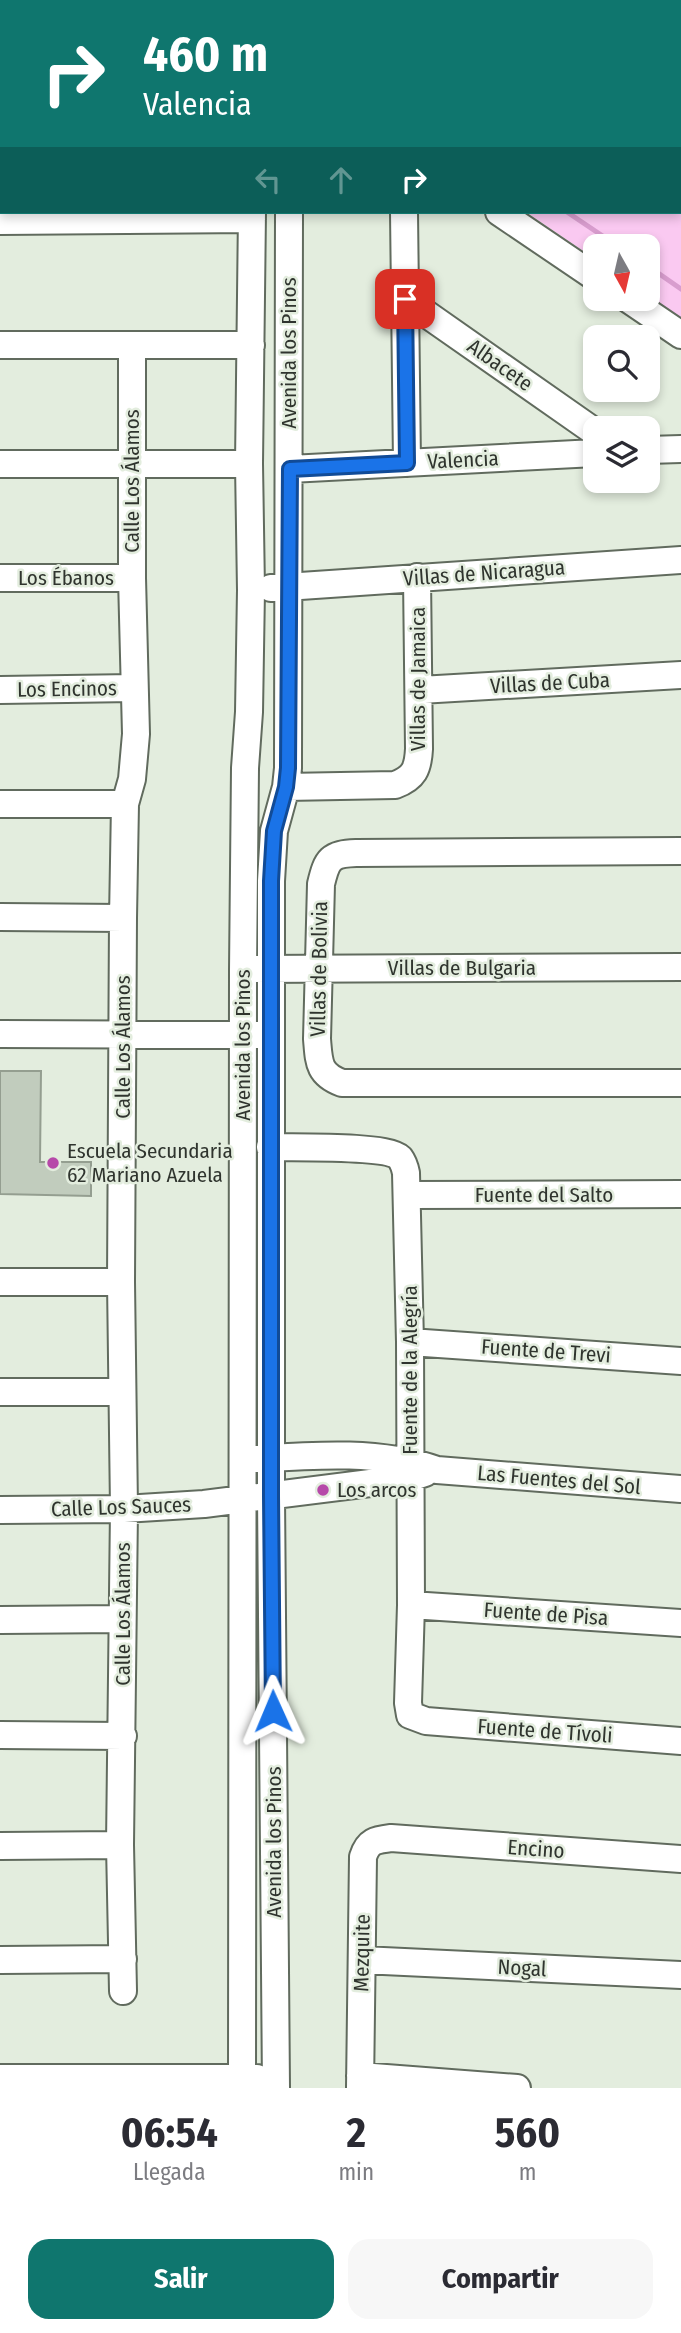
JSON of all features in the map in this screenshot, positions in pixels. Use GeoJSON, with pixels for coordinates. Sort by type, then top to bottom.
{"type":"FeatureCollection","features":[{"type":"Feature","properties":{"kind":"street","name":"Avenida los Pinos"},"geometry":{"type":"LineString","coordinates":[[276,2083],[270,968],[274,831],[286,787],[288,768],[289,214]]}},
{"type":"Feature","properties":{"kind":"street"},"geometry":{"type":"LineString","coordinates":[[404,214],[407,463]]}},
{"type":"Feature","properties":{"kind":"street"},"geometry":{"type":"LineString","coordinates":[[502,214],[583,269]]}},
{"type":"Feature","properties":{"kind":"street","name":"Avenida los Pinos"},"geometry":{"type":"LineString","coordinates":[[242,2083],[243,970],[245,768],[251,590],[249,464],[252,216]]}},
{"type":"Feature","properties":{"kind":"street"},"geometry":{"type":"LineString","coordinates":[[0,220],[252,216]]}},
{"type":"Feature","properties":{"kind":"street","name":"Albacete"},"geometry":{"type":"LineString","coordinates":[[405,299],[583,424]]}},
{"type":"Feature","properties":{"kind":"street"},"geometry":{"type":"LineString","coordinates":[[647,312],[681,335]]}},
{"type":"Feature","properties":{"kind":"street"},"geometry":{"type":"LineString","coordinates":[[0,345],[251,345]]}},
{"type":"Feature","properties":{"kind":"street","name":"Calle Los Álamos"},"geometry":{"type":"LineString","coordinates":[[123,1992],[120,1845],[124,1509],[122,1034],[125,804],[132,779],[136,734],[133,688],[132,345]]}},
{"type":"Feature","properties":{"kind":"street"},"geometry":{"type":"LineString","coordinates":[[660,450],[681,449]]}},
{"type":"Feature","properties":{"kind":"street","name":"Valencia"},"geometry":{"type":"LineString","coordinates":[[290,469],[583,454]]}},
{"type":"Feature","properties":{"kind":"street"},"geometry":{"type":"LineString","coordinates":[[0,464],[249,464]]}},
{"type":"Feature","properties":{"kind":"street","name":"Villas de Nicaragua"},"geometry":{"type":"LineString","coordinates":[[251,590],[681,560]]}},
{"type":"Feature","properties":{"kind":"street","name":"Los Ébanos"},"geometry":{"type":"LineString","coordinates":[[0,578],[132,578]]}},
{"type":"Feature","properties":{"kind":"street","name":"Villas de Jamaica"},"geometry":{"type":"LineString","coordinates":[[286,787],[395,785],[409,780],[415,772],[419,762],[420,690],[417,578]]}},
{"type":"Feature","properties":{"kind":"street","name":"Villas de Cuba"},"geometry":{"type":"LineString","coordinates":[[420,690],[681,675]]}},
{"type":"Feature","properties":{"kind":"street","name":"Los Encinos"},"geometry":{"type":"LineString","coordinates":[[0,690],[133,688]]}},
{"type":"Feature","properties":{"kind":"street"},"geometry":{"type":"LineString","coordinates":[[0,804],[125,804]]}},
{"type":"Feature","properties":{"kind":"street","name":"Villas de Bolivia"},"geometry":{"type":"LineString","coordinates":[[681,851],[341,853],[326,865],[321,884],[317,1039],[324,1072],[331,1079],[342,1083],[681,1083]]}},
{"type":"Feature","properties":{"kind":"street"},"geometry":{"type":"LineString","coordinates":[[0,917],[124,918]]}},
{"type":"Feature","properties":{"kind":"street","name":"Villas de Bulgaria"},"geometry":{"type":"LineString","coordinates":[[243,970],[681,967]]}},
{"type":"Feature","properties":{"kind":"street"},"geometry":{"type":"LineString","coordinates":[[0,1034],[270,1034]]}},
{"type":"Feature","properties":{"kind":"street","name":"Fuente de la Alegría"},"geometry":{"type":"LineString","coordinates":[[270,1147],[370,1150],[391,1153],[400,1158],[404,1166],[408,1195],[410,1342],[411,1605],[407,1684],[410,1715]]}},
{"type":"Feature","properties":{"kind":"street","name":"Fuente del Salto"},"geometry":{"type":"LineString","coordinates":[[408,1195],[681,1194]]}},
{"type":"Feature","properties":{"kind":"street"},"geometry":{"type":"LineString","coordinates":[[0,1282],[121,1282]]}},
{"type":"Feature","properties":{"kind":"street","name":"Fuente de Trevi"},"geometry":{"type":"LineString","coordinates":[[410,1342],[681,1361]]}},
{"type":"Feature","properties":{"kind":"street"},"geometry":{"type":"LineString","coordinates":[[0,1392],[122,1392]]}},
{"type":"Feature","properties":{"kind":"street","name":"Las Fuentes del Sol"},"geometry":{"type":"LineString","coordinates":[[242,1460],[314,1454],[410,1469],[681,1489]]}},
{"type":"Feature","properties":{"kind":"street","name":"Las Fuentes del Sol"},"geometry":{"type":"LineString","coordinates":[[271,1496],[410,1469]]}},
{"type":"Feature","properties":{"kind":"street","name":"Calle Los Sauces"},"geometry":{"type":"LineString","coordinates":[[0,1510],[124,1509],[271,1496]]}},
{"type":"Feature","properties":{"kind":"street","name":"Fuente de Pisa"},"geometry":{"type":"LineString","coordinates":[[411,1605],[681,1623]]}},
{"type":"Feature","properties":{"kind":"street"},"geometry":{"type":"LineString","coordinates":[[0,1620],[122,1619]]}},
{"type":"Feature","properties":{"kind":"street","name":"Fuente de Tívoli"},"geometry":{"type":"LineString","coordinates":[[410,1715],[426,1721],[681,1741]]}},
{"type":"Feature","properties":{"kind":"street"},"geometry":{"type":"LineString","coordinates":[[0,1735],[123,1736]]}},
{"type":"Feature","properties":{"kind":"street"},"geometry":{"type":"LineString","coordinates":[[243,1792],[274,1793]]}},
{"type":"Feature","properties":{"kind":"street","name":"Encino"},"geometry":{"type":"LineString","coordinates":[[391,1838],[681,1859]]}},
{"type":"Feature","properties":{"kind":"street","name":"Mezquite"},"geometry":{"type":"LineString","coordinates":[[360,2082],[363,1857],[368,1843],[391,1838]]}},
{"type":"Feature","properties":{"kind":"street"},"geometry":{"type":"LineString","coordinates":[[0,1846],[120,1845]]}},
{"type":"Feature","properties":{"kind":"street"},"geometry":{"type":"LineString","coordinates":[[0,1960],[123,1959]]}},
{"type":"Feature","properties":{"kind":"street","name":"Nogal"},"geometry":{"type":"LineString","coordinates":[[362,1960],[681,1975]]}},
{"type":"Feature","properties":{"kind":"street"},"geometry":{"type":"LineString","coordinates":[[0,2078],[276,2083]]}},
{"type":"Feature","properties":{"kind":"street"},"geometry":{"type":"LineString","coordinates":[[360,2082],[517,2088]]}},
{"type":"Feature","properties":{"kind":"shaded area"},"geometry":{"type":"Polygon","coordinates":[[[529,214],[681,214],[681,319],[660,304],[660,234],[583,234],[583,251],[529,214]]]}},
{"type":"Feature","properties":{"kind":"building"},"geometry":{"type":"Polygon","coordinates":[[[0,1071],[41,1071],[40,1162],[91,1162],[91,1196],[0,1194],[0,1071]]]}},
{"type":"Feature","properties":{"kind":"waterway"},"geometry":{"type":"LineString","coordinates":[[570,214],[600,234]]}},
{"type":"Feature","properties":{"kind":"waterway"},"geometry":{"type":"LineString","coordinates":[[660,274],[681,289]]}},
{"type":"Feature","properties":{"kind":"place","name":"Escuela Secundaria 62 Mariano Azuela"},"geometry":{"type":"Point","coordinates":[53,1163]}},
{"type":"Feature","properties":{"kind":"place","name":"Los arcos"},"geometry":{"type":"Point","coordinates":[323,1490]}},
{"type":"Feature","properties":{"kind":"route"},"geometry":{"type":"LineString","coordinates":[[273,1711],[271,881],[274,831],[281,810],[288,768],[290,469],[407,463],[405,299]]}}]}
